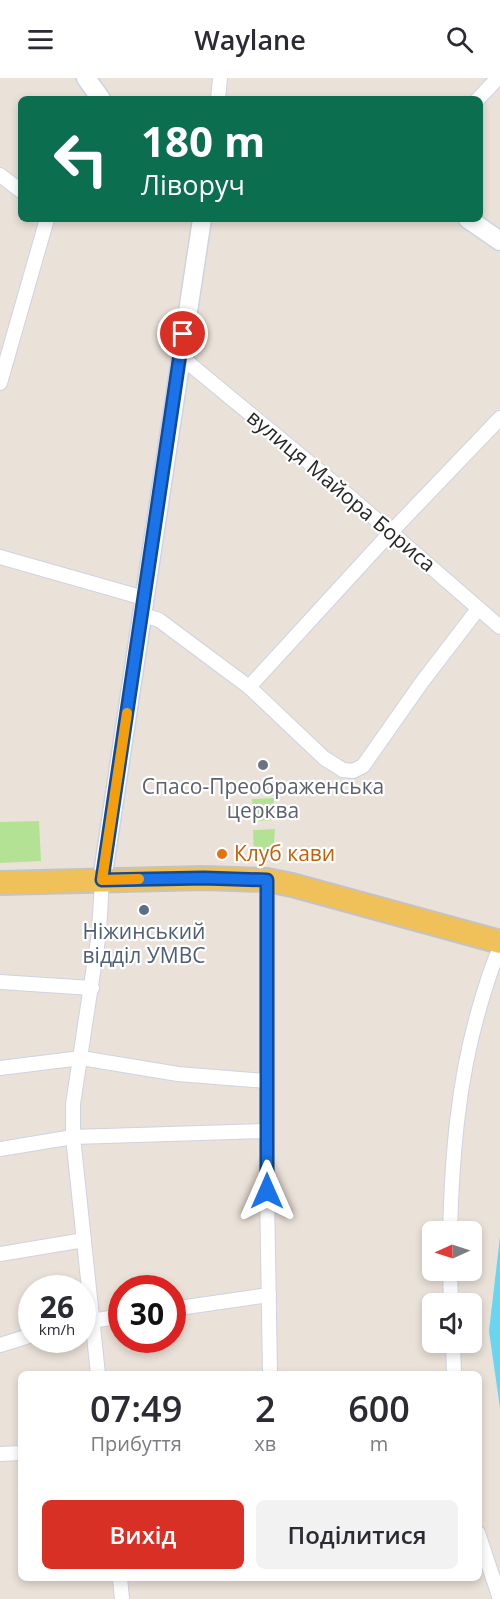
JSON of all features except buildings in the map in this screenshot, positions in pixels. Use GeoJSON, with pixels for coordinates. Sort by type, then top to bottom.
{"type":"FeatureCollection","features":[{"type":"Feature","properties":{"kind":"main road"},"geometry":{"type":"LineString","coordinates":[[0,883],[204,878],[267,880],[500,942]]}},
{"type":"Feature","properties":{"kind":"street"},"geometry":{"type":"LineString","coordinates":[[86,78],[99,96]]}},
{"type":"Feature","properties":{"kind":"street"},"geometry":{"type":"LineString","coordinates":[[218,96],[220,78]]}},
{"type":"Feature","properties":{"kind":"street"},"geometry":{"type":"LineString","coordinates":[[481,96],[498,78]]}},
{"type":"Feature","properties":{"kind":"street"},"geometry":{"type":"LineString","coordinates":[[0,175],[18,189]]}},
{"type":"Feature","properties":{"kind":"street"},"geometry":{"type":"LineString","coordinates":[[0,383],[6,337],[46,222]]}},
{"type":"Feature","properties":{"kind":"street"},"geometry":{"type":"LineString","coordinates":[[85,1275],[84,1240],[73,1137],[73,1104],[92,988],[99,933],[102,880],[202,222]]}},
{"type":"Feature","properties":{"kind":"street"},"geometry":{"type":"LineString","coordinates":[[472,222],[500,241]]}},
{"type":"Feature","properties":{"kind":"street","name":"вулиця Майора Бориса"},"geometry":{"type":"LineString","coordinates":[[180,356],[341,489],[500,627]]}},
{"type":"Feature","properties":{"kind":"street"},"geometry":{"type":"LineString","coordinates":[[249,687],[391,532],[500,418]]}},
{"type":"Feature","properties":{"kind":"street"},"geometry":{"type":"LineString","coordinates":[[0,557],[142,606],[249,687],[324,758],[343,770],[353,771],[363,766],[422,682],[478,609]]}},
{"type":"Feature","properties":{"kind":"street"},"geometry":{"type":"LineString","coordinates":[[267,880],[266,1131],[270,1371]]}},
{"type":"Feature","properties":{"kind":"street"},"geometry":{"type":"LineString","coordinates":[[451,1221],[455,1136],[463,1077],[480,1004],[493,962],[500,948]]}},
{"type":"Feature","properties":{"kind":"street"},"geometry":{"type":"LineString","coordinates":[[0,982],[92,988]]}},
{"type":"Feature","properties":{"kind":"street"},"geometry":{"type":"LineString","coordinates":[[0,1068],[81,1058],[178,1074],[266,1081]]}},
{"type":"Feature","properties":{"kind":"street"},"geometry":{"type":"LineString","coordinates":[[0,1149],[73,1137],[266,1131]]}},
{"type":"Feature","properties":{"kind":"street"},"geometry":{"type":"LineString","coordinates":[[0,1254],[84,1240]]}},
{"type":"Feature","properties":{"kind":"street"},"geometry":{"type":"LineString","coordinates":[[186,1306],[268,1295]]}},
{"type":"Feature","properties":{"kind":"street"},"geometry":{"type":"LineString","coordinates":[[0,1345],[18,1339]]}},
{"type":"Feature","properties":{"kind":"street"},"geometry":{"type":"LineString","coordinates":[[94,1353],[97,1371]]}},
{"type":"Feature","properties":{"kind":"street"},"geometry":{"type":"LineString","coordinates":[[453,1353],[454,1371]]}},
{"type":"Feature","properties":{"kind":"street"},"geometry":{"type":"LineString","coordinates":[[0,1454],[18,1453]]}},
{"type":"Feature","properties":{"kind":"street"},"geometry":{"type":"LineString","coordinates":[[482,1545],[500,1599]]}},
{"type":"Feature","properties":{"kind":"street"},"geometry":{"type":"LineString","coordinates":[[120,1581],[122,1599]]}},
{"type":"Feature","properties":{"kind":"green space"},"geometry":{"type":"Polygon","coordinates":[[[274,798],[273,820],[253,821],[252,799],[274,798]]]}},
{"type":"Feature","properties":{"kind":"green space"},"geometry":{"type":"Polygon","coordinates":[[[39,821],[41,861],[0,863],[0,822],[39,821]]]}},
{"type":"Feature","properties":{"kind":"green space"},"geometry":{"type":"Polygon","coordinates":[[[275,829],[273,856],[254,857],[253,830],[275,829]]]}},
{"type":"Feature","properties":{"kind":"water"},"geometry":{"type":"Polygon","coordinates":[[[500,1237],[500,1408],[489,1331],[500,1237]]]}},
{"type":"Feature","properties":{"kind":"slow traffic"},"geometry":{"type":"LineString","coordinates":[[127,713],[102,880],[139,879]]}},
{"type":"Feature","properties":{"kind":"place","name":"Спасо-Преображенська церква"},"geometry":{"type":"Point","coordinates":[263,765]}},
{"type":"Feature","properties":{"kind":"place","name":"Клуб кави"},"geometry":{"type":"Point","coordinates":[222,854]}},
{"type":"Feature","properties":{"kind":"place","name":"Ніжинський відділ УМВС"},"geometry":{"type":"Point","coordinates":[144,910]}},
{"type":"Feature","properties":{"kind":"route"},"geometry":{"type":"LineString","coordinates":[[183,334],[102,880],[204,878],[267,880],[267,1191]]}}]}
